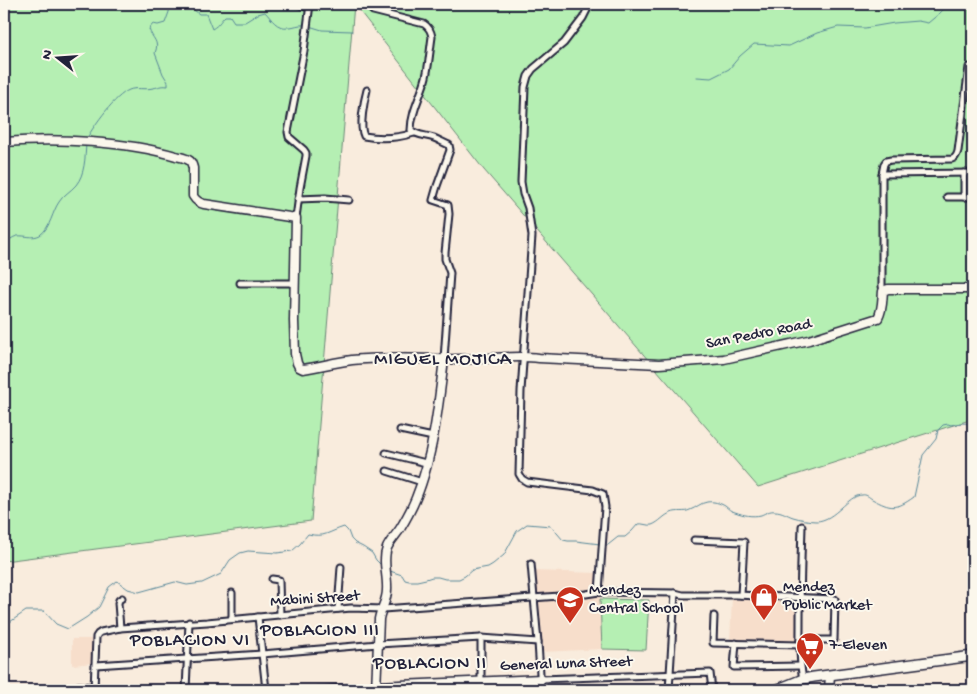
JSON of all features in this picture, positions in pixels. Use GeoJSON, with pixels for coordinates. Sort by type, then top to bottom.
{"type":"FeatureCollection","features":[{"type":"Feature","properties":{"kind":"main road"},"geometry":{"type":"LineString","coordinates":[[776,690],[803,679],[973,656]]}},
{"type":"Feature","properties":{"kind":"street"},"geometry":{"type":"LineString","coordinates":[[298,4],[310,6],[304,51],[288,132],[289,136],[306,153],[296,218],[295,354],[297,363],[303,369],[352,360],[379,358],[444,359],[524,356]]}},
{"type":"Feature","properties":{"kind":"street"},"geometry":{"type":"LineString","coordinates":[[370,4],[370,9],[373,11],[424,24],[431,32],[432,37],[426,76],[411,125],[411,130],[414,133]]}},
{"type":"Feature","properties":{"kind":"street"},"geometry":{"type":"LineString","coordinates":[[590,4],[583,18],[564,43],[533,69],[528,76],[525,87],[521,182],[528,208],[532,236],[520,412],[519,474],[527,482],[593,490],[603,494],[604,507],[599,592]]}},
{"type":"Feature","properties":{"kind":"street"},"geometry":{"type":"LineString","coordinates":[[969,67],[957,156],[952,159],[886,161],[884,164],[882,174],[882,286],[883,291],[888,289],[973,289]]}},
{"type":"Feature","properties":{"kind":"street"},"geometry":{"type":"LineString","coordinates":[[367,90],[362,132],[364,136],[388,138],[414,133],[433,138],[449,146],[450,150],[433,200],[448,205],[449,214],[445,259],[450,273],[444,359],[439,396],[422,482],[401,528],[386,549],[387,590],[383,609],[378,619],[376,688]]}},
{"type":"Feature","properties":{"kind":"street"},"geometry":{"type":"LineString","coordinates":[[4,142],[23,140],[109,143],[163,152],[189,160],[193,168],[193,196],[199,203],[296,218]]}},
{"type":"Feature","properties":{"kind":"street"},"geometry":{"type":"LineString","coordinates":[[964,173],[964,197]]}},
{"type":"Feature","properties":{"kind":"street"},"geometry":{"type":"LineString","coordinates":[[882,174],[973,173]]}},
{"type":"Feature","properties":{"kind":"street"},"geometry":{"type":"LineString","coordinates":[[947,197],[973,197]]}},
{"type":"Feature","properties":{"kind":"street"},"geometry":{"type":"LineString","coordinates":[[298,199],[325,198],[349,200]]}},
{"type":"Feature","properties":{"kind":"street"},"geometry":{"type":"LineString","coordinates":[[240,283],[295,283]]}},
{"type":"Feature","properties":{"kind":"street","name":"San Pedro Road"},"geometry":{"type":"LineString","coordinates":[[524,356],[659,364],[724,359],[809,340],[878,318],[881,313],[883,291]]}},
{"type":"Feature","properties":{"kind":"street"},"geometry":{"type":"LineString","coordinates":[[400,430],[432,437]]}},
{"type":"Feature","properties":{"kind":"street"},"geometry":{"type":"LineString","coordinates":[[386,453],[426,463]]}},
{"type":"Feature","properties":{"kind":"street"},"geometry":{"type":"LineString","coordinates":[[387,471],[422,482]]}},
{"type":"Feature","properties":{"kind":"street"},"geometry":{"type":"LineString","coordinates":[[802,526],[800,666],[803,679]]}},
{"type":"Feature","properties":{"kind":"street"},"geometry":{"type":"LineString","coordinates":[[694,540],[744,542],[738,595]]}},
{"type":"Feature","properties":{"kind":"street"},"geometry":{"type":"LineString","coordinates":[[531,564],[541,690]]}},
{"type":"Feature","properties":{"kind":"street"},"geometry":{"type":"LineString","coordinates":[[338,609],[341,566]]}},
{"type":"Feature","properties":{"kind":"street"},"geometry":{"type":"LineString","coordinates":[[272,579],[280,580],[280,615]]}},
{"type":"Feature","properties":{"kind":"street","name":"Mabini Street"},"geometry":{"type":"LineString","coordinates":[[96,665],[96,637],[98,634],[120,628],[351,608],[383,609],[599,592],[834,599],[834,640],[800,643]]}},
{"type":"Feature","properties":{"kind":"street"},"geometry":{"type":"LineString","coordinates":[[232,593],[232,619]]}},
{"type":"Feature","properties":{"kind":"street"},"geometry":{"type":"LineString","coordinates":[[669,690],[675,593]]}},
{"type":"Feature","properties":{"kind":"street"},"geometry":{"type":"LineString","coordinates":[[120,628],[118,603],[122,598]]}},
{"type":"Feature","properties":{"kind":"street"},"geometry":{"type":"LineString","coordinates":[[714,616],[713,643],[800,643]]}},
{"type":"Feature","properties":{"kind":"street"},"geometry":{"type":"LineString","coordinates":[[258,617],[266,690]]}},
{"type":"Feature","properties":{"kind":"street"},"geometry":{"type":"LineString","coordinates":[[186,690],[189,622]]}},
{"type":"Feature","properties":{"kind":"street"},"geometry":{"type":"LineString","coordinates":[[94,689],[96,665],[481,638],[538,642]]}},
{"type":"Feature","properties":{"kind":"street"},"geometry":{"type":"LineString","coordinates":[[481,638],[481,686]]}},
{"type":"Feature","properties":{"kind":"street"},"geometry":{"type":"LineString","coordinates":[[736,643],[734,667],[800,666]]}},
{"type":"Feature","properties":{"kind":"street","name":"General Luna Street"},"geometry":{"type":"LineString","coordinates":[[317,690],[481,686],[541,679],[710,673],[712,690]]}},
{"type":"Feature","properties":{"kind":"street"},"geometry":{"type":"LineString","coordinates":[[829,690],[830,675]]}},
{"type":"Feature","properties":{"kind":"street"},"geometry":{"type":"LineString","coordinates":[[69,688],[79,686],[108,690]]}},
{"type":"Feature","properties":{"kind":"shaded area","name":"Mendez Central School"},"geometry":{"type":"Polygon","coordinates":[[[533,571],[599,573],[602,649],[542,652],[533,571]]]}},
{"type":"Feature","properties":{"kind":"shaded area","name":"Mendez Public Market"},"geometry":{"type":"Polygon","coordinates":[[[732,596],[798,599],[797,644],[730,642],[732,596]]]}},
{"type":"Feature","properties":{"kind":"shaded area"},"geometry":{"type":"Polygon","coordinates":[[[72,639],[92,639],[94,663],[72,665],[72,639]]]}},
{"type":"Feature","properties":{"kind":"green space"},"geometry":{"type":"Polygon","coordinates":[[[4,4],[354,4],[311,521],[4,561],[4,4]]]}},
{"type":"Feature","properties":{"kind":"green space"},"geometry":{"type":"Polygon","coordinates":[[[354,4],[973,4],[973,419],[758,487],[484,170],[354,4]]]}},
{"type":"Feature","properties":{"kind":"green space"},"geometry":{"type":"Polygon","coordinates":[[[600,599],[649,600],[646,650],[602,649],[600,599]]]}},
{"type":"Feature","properties":{"kind":"waterway"},"geometry":{"type":"LineString","coordinates":[[87,138],[106,111],[124,93],[132,89],[168,86],[155,53],[157,46],[149,29],[153,24],[165,23],[170,4]]}},
{"type":"Feature","properties":{"kind":"waterway"},"geometry":{"type":"LineString","coordinates":[[194,4],[194,10],[199,14],[206,14],[212,29],[225,16],[230,16],[234,22],[245,22],[265,12],[275,23],[281,26],[305,25]]}},
{"type":"Feature","properties":{"kind":"waterway"},"geometry":{"type":"LineString","coordinates":[[697,77],[711,78],[729,69],[754,44],[789,46],[817,33],[838,27],[865,28],[918,21],[928,23],[948,4]]}},
{"type":"Feature","properties":{"kind":"waterway"},"geometry":{"type":"LineString","coordinates":[[309,26],[322,30],[352,31]]}},
{"type":"Feature","properties":{"kind":"waterway"},"geometry":{"type":"LineString","coordinates":[[4,243],[17,236],[34,237],[44,232],[61,200],[79,181],[84,166],[86,144]]}},
{"type":"Feature","properties":{"kind":"waterway"},"geometry":{"type":"LineString","coordinates":[[604,545],[608,545],[618,537],[625,537],[638,524],[652,525],[669,514],[688,511],[707,502],[719,503],[741,514],[754,516],[773,511],[816,521],[829,517],[852,499],[862,495],[866,495],[884,505],[898,506],[914,497],[923,455],[936,439],[938,430],[943,425],[948,424],[965,423],[973,425]]}},
{"type":"Feature","properties":{"kind":"waterway"},"geometry":{"type":"LineString","coordinates":[[390,571],[402,575],[405,580],[409,581],[432,577],[459,579],[472,570],[488,567],[493,564],[504,555],[517,531],[527,524],[551,526],[563,540],[600,544]]}},
{"type":"Feature","properties":{"kind":"waterway"},"geometry":{"type":"LineString","coordinates":[[4,626],[26,611],[44,611],[56,624],[68,629],[99,607],[109,587],[117,581],[128,589],[139,592],[175,582],[187,585],[202,583],[221,574],[230,560],[240,553],[248,551],[277,553],[292,551],[308,534],[323,535],[344,527],[351,539],[372,553],[381,565]]}},
{"type":"Feature","properties":{"kind":"place","name":"Mendez Public Market"},"geometry":{"type":"Point","coordinates":[764,621]}},
{"type":"Feature","properties":{"kind":"place","name":"Mendez Central School"},"geometry":{"type":"Point","coordinates":[570,624]}},
{"type":"Feature","properties":{"kind":"place","name":"7-Eleven"},"geometry":{"type":"Point","coordinates":[810,670]}},
{"type":"Feature","properties":{"kind":"district","name":"MIGUEL MOJICA"},"geometry":{"type":"Point","coordinates":[443,360]}},
{"type":"Feature","properties":{"kind":"district","name":"POBLACION III"},"geometry":{"type":"Point","coordinates":[320,631]}},
{"type":"Feature","properties":{"kind":"district","name":"POBLACION VI"},"geometry":{"type":"Point","coordinates":[190,641]}},
{"type":"Feature","properties":{"kind":"district","name":"POBLACION II"},"geometry":{"type":"Point","coordinates":[430,664]}}]}
